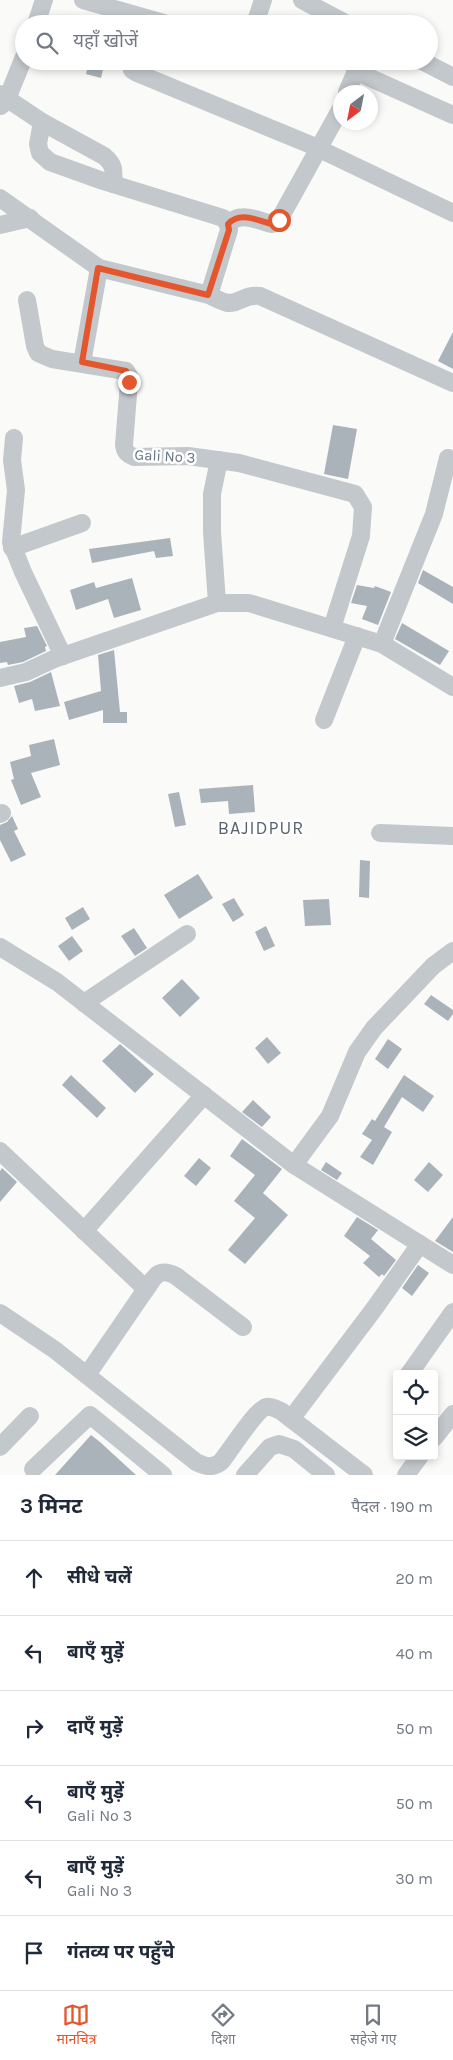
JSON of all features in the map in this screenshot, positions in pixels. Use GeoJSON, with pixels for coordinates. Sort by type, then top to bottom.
{"type":"FeatureCollection","features":[{"type":"Feature","properties":{"kind":"street"},"geometry":{"type":"LineString","coordinates":[[39,15],[44,0]]}},
{"type":"Feature","properties":{"kind":"street"},"geometry":{"type":"LineString","coordinates":[[258,15],[263,0]]}},
{"type":"Feature","properties":{"kind":"street"},"geometry":{"type":"LineString","coordinates":[[302,0],[330,15]]}},
{"type":"Feature","properties":{"kind":"street"},"geometry":{"type":"LineString","coordinates":[[91,1],[129,15]]}},
{"type":"Feature","properties":{"kind":"street"},"geometry":{"type":"LineString","coordinates":[[438,69],[453,77]]}},
{"type":"Feature","properties":{"kind":"street"},"geometry":{"type":"LineString","coordinates":[[17,70],[2,100],[104,156],[111,162],[114,168],[113,184]]}},
{"type":"Feature","properties":{"kind":"street"},"geometry":{"type":"LineString","coordinates":[[132,70],[320,149],[452,211]]}},
{"type":"Feature","properties":{"kind":"street"},"geometry":{"type":"LineString","coordinates":[[350,85],[356,70]]}},
{"type":"Feature","properties":{"kind":"street"},"geometry":{"type":"LineString","coordinates":[[366,70],[453,115]]}},
{"type":"Feature","properties":{"kind":"street"},"geometry":{"type":"LineString","coordinates":[[42,122],[38,144],[40,153],[50,162],[113,184],[223,218],[228,224],[229,230],[208,295]]}},
{"type":"Feature","properties":{"kind":"street"},"geometry":{"type":"LineString","coordinates":[[228,224],[240,216],[275,224],[333,124]]}},
{"type":"Feature","properties":{"kind":"street"},"geometry":{"type":"LineString","coordinates":[[0,198],[98,268],[208,295],[230,303],[245,296],[260,296],[453,383]]}},
{"type":"Feature","properties":{"kind":"street"},"geometry":{"type":"LineString","coordinates":[[0,225],[30,218]]}},
{"type":"Feature","properties":{"kind":"street"},"geometry":{"type":"LineString","coordinates":[[27,300],[35,346],[38,353],[52,359],[82,362],[98,268]]}},
{"type":"Feature","properties":{"kind":"street","name":"Gali No 3"},"geometry":{"type":"LineString","coordinates":[[82,362],[120,369],[126,371],[129,376],[124,445],[128,455],[134,457],[188,456],[219,460]]}},
{"type":"Feature","properties":{"kind":"street"},"geometry":{"type":"LineString","coordinates":[[14,438],[12,460],[16,490],[10,542],[63,656]]}},
{"type":"Feature","properties":{"kind":"street"},"geometry":{"type":"LineString","coordinates":[[382,644],[434,514],[452,454]]}},
{"type":"Feature","properties":{"kind":"street"},"geometry":{"type":"LineString","coordinates":[[217,603],[212,532],[212,494],[219,460],[251,466],[350,491],[361,500],[363,507],[361,536],[332,628]]}},
{"type":"Feature","properties":{"kind":"street"},"geometry":{"type":"LineString","coordinates":[[12,548],[82,523]]}},
{"type":"Feature","properties":{"kind":"street"},"geometry":{"type":"LineString","coordinates":[[0,678],[26,672],[63,656],[217,603],[249,603],[382,644],[453,687]]}},
{"type":"Feature","properties":{"kind":"street"},"geometry":{"type":"LineString","coordinates":[[324,720],[357,636]]}},
{"type":"Feature","properties":{"kind":"street"},"geometry":{"type":"LineString","coordinates":[[380,833],[453,836]]}},
{"type":"Feature","properties":{"kind":"street"},"geometry":{"type":"LineString","coordinates":[[84,1003],[187,934]]}},
{"type":"Feature","properties":{"kind":"street"},"geometry":{"type":"LineString","coordinates":[[0,947],[57,982],[294,1165],[453,1265]]}},
{"type":"Feature","properties":{"kind":"street"},"geometry":{"type":"LineString","coordinates":[[294,1165],[330,1116],[357,1052],[374,1028],[422,977],[453,951]]}},
{"type":"Feature","properties":{"kind":"street"},"geometry":{"type":"LineString","coordinates":[[84,1231],[204,1095]]}},
{"type":"Feature","properties":{"kind":"street"},"geometry":{"type":"LineString","coordinates":[[0,1151],[146,1289]]}},
{"type":"Feature","properties":{"kind":"street"},"geometry":{"type":"LineString","coordinates":[[291,1419],[374,1309],[420,1244]]}},
{"type":"Feature","properties":{"kind":"street"},"geometry":{"type":"LineString","coordinates":[[87,1375],[146,1289],[155,1277],[162,1272],[167,1271],[176,1276],[243,1327]]}},
{"type":"Feature","properties":{"kind":"street"},"geometry":{"type":"LineString","coordinates":[[412,1370],[453,1312]]}},
{"type":"Feature","properties":{"kind":"street"},"geometry":{"type":"LineString","coordinates":[[0,1313],[56,1350],[203,1466],[213,1467],[221,1462],[256,1415],[264,1408],[272,1407],[291,1419],[364,1475]]}},
{"type":"Feature","properties":{"kind":"street"},"geometry":{"type":"LineString","coordinates":[[438,1433],[453,1414]]}},
{"type":"Feature","properties":{"kind":"street"},"geometry":{"type":"LineString","coordinates":[[0,1447],[30,1416]]}},
{"type":"Feature","properties":{"kind":"street"},"geometry":{"type":"LineString","coordinates":[[33,1469],[90,1416],[163,1475]]}},
{"type":"Feature","properties":{"kind":"street"},"geometry":{"type":"LineString","coordinates":[[245,1475],[270,1447],[279,1444],[294,1449],[326,1475]]}},
{"type":"Feature","properties":{"kind":"street"},"geometry":{"type":"LineString","coordinates":[[406,1475],[417,1460]]}},
{"type":"Feature","properties":{"kind":"building"},"geometry":{"type":"Polygon","coordinates":[[[87,70],[103,70],[101,78],[86,74],[87,70]]]}},
{"type":"Feature","properties":{"kind":"building"},"geometry":{"type":"Polygon","coordinates":[[[453,332],[453,369],[438,361],[453,332]]]}},
{"type":"Feature","properties":{"kind":"building"},"geometry":{"type":"Polygon","coordinates":[[[333,425],[357,429],[348,479],[324,474],[333,425]]]}},
{"type":"Feature","properties":{"kind":"building"},"geometry":{"type":"Polygon","coordinates":[[[170,538],[173,556],[156,558],[154,551],[92,563],[89,549],[170,538]]]}},
{"type":"Feature","properties":{"kind":"building"},"geometry":{"type":"Polygon","coordinates":[[[423,570],[453,587],[453,604],[418,583],[423,570]]]}},
{"type":"Feature","properties":{"kind":"building"},"geometry":{"type":"Polygon","coordinates":[[[132,578],[141,610],[114,618],[108,599],[76,610],[70,590],[94,582],[96,588],[132,578]]]}},
{"type":"Feature","properties":{"kind":"building"},"geometry":{"type":"Polygon","coordinates":[[[357,585],[374,588],[375,586],[391,592],[378,625],[362,619],[367,606],[351,603],[357,585]]]}},
{"type":"Feature","properties":{"kind":"building"},"geometry":{"type":"Polygon","coordinates":[[[402,623],[449,651],[440,665],[395,639],[402,623]]]}},
{"type":"Feature","properties":{"kind":"building"},"geometry":{"type":"Polygon","coordinates":[[[37,626],[47,646],[45,647],[46,651],[23,662],[8,665],[7,662],[0,663],[0,642],[26,637],[24,628],[37,626]]]}},
{"type":"Feature","properties":{"kind":"building"},"geometry":{"type":"Polygon","coordinates":[[[114,650],[120,712],[127,712],[127,723],[103,723],[103,710],[69,720],[64,702],[101,691],[98,655],[114,650]]]}},
{"type":"Feature","properties":{"kind":"building"},"geometry":{"type":"Polygon","coordinates":[[[51,672],[60,706],[35,711],[32,699],[19,703],[14,686],[30,682],[51,672]]]}},
{"type":"Feature","properties":{"kind":"building"},"geometry":{"type":"Polygon","coordinates":[[[54,739],[60,765],[31,773],[41,797],[21,805],[11,780],[14,779],[10,762],[31,756],[29,745],[54,739]]]}},
{"type":"Feature","properties":{"kind":"building"},"geometry":{"type":"Polygon","coordinates":[[[253,785],[255,812],[229,814],[228,801],[201,803],[199,789],[253,785]]]}},
{"type":"Feature","properties":{"kind":"building"},"geometry":{"type":"Polygon","coordinates":[[[179,792],[186,825],[175,827],[168,794],[179,792]]]}},
{"type":"Feature","properties":{"kind":"building"},"geometry":{"type":"Polygon","coordinates":[[[12,816],[18,829],[14,831],[26,855],[11,862],[0,840],[0,825],[7,822],[12,816]]]}},
{"type":"Feature","properties":{"kind":"building"},"geometry":{"type":"Polygon","coordinates":[[[360,860],[370,861],[369,898],[359,897],[360,860]]]}},
{"type":"Feature","properties":{"kind":"building"},"geometry":{"type":"Polygon","coordinates":[[[198,874],[213,898],[179,919],[164,895],[198,874]]]}},
{"type":"Feature","properties":{"kind":"building"},"geometry":{"type":"Polygon","coordinates":[[[234,898],[244,915],[233,922],[222,904],[234,898]]]}},
{"type":"Feature","properties":{"kind":"building"},"geometry":{"type":"Polygon","coordinates":[[[329,899],[331,925],[305,926],[303,900],[329,899]]]}},
{"type":"Feature","properties":{"kind":"building"},"geometry":{"type":"Polygon","coordinates":[[[83,907],[90,919],[72,930],[65,918],[83,907]]]}},
{"type":"Feature","properties":{"kind":"building"},"geometry":{"type":"Polygon","coordinates":[[[266,926],[275,946],[264,951],[255,932],[266,926]]]}},
{"type":"Feature","properties":{"kind":"building"},"geometry":{"type":"Polygon","coordinates":[[[134,928],[147,948],[135,956],[121,936],[134,928]]]}},
{"type":"Feature","properties":{"kind":"building"},"geometry":{"type":"Polygon","coordinates":[[[72,936],[83,951],[69,961],[58,946],[72,936]]]}},
{"type":"Feature","properties":{"kind":"building"},"geometry":{"type":"Polygon","coordinates":[[[182,979],[200,998],[180,1017],[162,998],[182,979]]]}},
{"type":"Feature","properties":{"kind":"building"},"geometry":{"type":"Polygon","coordinates":[[[431,995],[453,1010],[453,1014],[448,1021],[424,1004],[431,995]]]}},
{"type":"Feature","properties":{"kind":"building"},"geometry":{"type":"Polygon","coordinates":[[[267,1037],[281,1053],[268,1064],[255,1048],[267,1037]]]}},
{"type":"Feature","properties":{"kind":"building"},"geometry":{"type":"Polygon","coordinates":[[[388,1039],[402,1049],[388,1069],[375,1059],[388,1039]]]}},
{"type":"Feature","properties":{"kind":"building"},"geometry":{"type":"Polygon","coordinates":[[[120,1044],[154,1074],[135,1093],[102,1061],[120,1044]]]}},
{"type":"Feature","properties":{"kind":"building"},"geometry":{"type":"Polygon","coordinates":[[[71,1075],[106,1108],[97,1118],[62,1085],[71,1075]]]}},
{"type":"Feature","properties":{"kind":"building"},"geometry":{"type":"Polygon","coordinates":[[[404,1075],[434,1096],[423,1112],[402,1097],[384,1127],[392,1132],[373,1165],[360,1157],[372,1140],[362,1134],[372,1119],[375,1121],[404,1075]]]}},
{"type":"Feature","properties":{"kind":"building"},"geometry":{"type":"Polygon","coordinates":[[[253,1100],[271,1117],[262,1127],[242,1112],[253,1100]]]}},
{"type":"Feature","properties":{"kind":"building"},"geometry":{"type":"Polygon","coordinates":[[[242,1139],[282,1169],[263,1193],[288,1215],[245,1264],[228,1250],[255,1218],[234,1201],[255,1175],[230,1156],[242,1139]]]}},
{"type":"Feature","properties":{"kind":"building"},"geometry":{"type":"Polygon","coordinates":[[[199,1158],[211,1168],[196,1186],[184,1176],[199,1158]]]}},
{"type":"Feature","properties":{"kind":"building"},"geometry":{"type":"Polygon","coordinates":[[[326,1162],[342,1173],[337,1180],[321,1170],[326,1162]]]}},
{"type":"Feature","properties":{"kind":"building"},"geometry":{"type":"Polygon","coordinates":[[[429,1162],[443,1175],[428,1192],[414,1180],[429,1162]]]}},
{"type":"Feature","properties":{"kind":"building"},"geometry":{"type":"Polygon","coordinates":[[[2,1168],[17,1182],[0,1202],[0,1171],[2,1168]]]}},
{"type":"Feature","properties":{"kind":"building"},"geometry":{"type":"Polygon","coordinates":[[[357,1217],[378,1230],[371,1239],[396,1260],[384,1276],[382,1274],[379,1277],[363,1263],[370,1256],[344,1236],[357,1217]]]}},
{"type":"Feature","properties":{"kind":"building"},"geometry":{"type":"Polygon","coordinates":[[[453,1217],[453,1252],[435,1241],[453,1217]]]}},
{"type":"Feature","properties":{"kind":"building"},"geometry":{"type":"Polygon","coordinates":[[[418,1265],[429,1273],[412,1296],[402,1288],[418,1265]]]}},
{"type":"Feature","properties":{"kind":"building"},"geometry":{"type":"Polygon","coordinates":[[[91,1435],[100,1442],[136,1475],[55,1475],[91,1435]]]}},
{"type":"Feature","properties":{"kind":"district","name":"BAJIDPUR"},"geometry":{"type":"Point","coordinates":[261,828]}},
{"type":"Feature","properties":{"kind":"route"},"geometry":{"type":"LineString","coordinates":[[129,382],[129,376],[126,371],[82,362],[98,268],[208,295],[229,230],[228,224],[240,216],[272,224],[279,220]]}}]}
